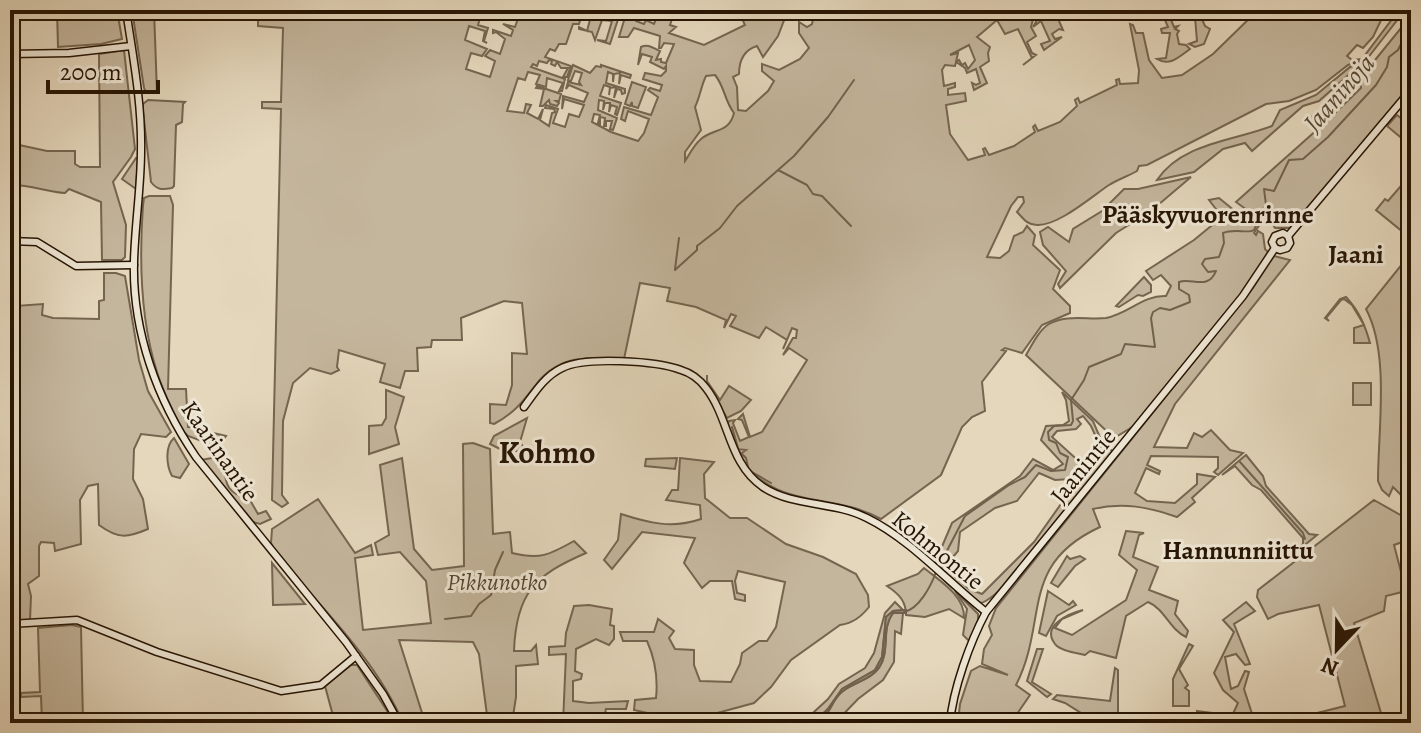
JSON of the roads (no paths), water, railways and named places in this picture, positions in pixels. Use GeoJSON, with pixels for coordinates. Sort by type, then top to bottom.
{"type":"FeatureCollection","features":[{"type":"Feature","properties":{"kind":"main road","name":"Kaarinantie"},"geometry":{"type":"LineString","coordinates":[[126,10],[141,125],[134,265],[137,308],[147,354],[161,394],[176,426],[217,484],[356,656],[399,723]]}},
{"type":"Feature","properties":{"kind":"main road"},"geometry":{"type":"LineString","coordinates":[[10,54],[69,53],[131,46]]}},
{"type":"Feature","properties":{"kind":"main road"},"geometry":{"type":"LineString","coordinates":[[1288,236],[1411,90]]}},
{"type":"Feature","properties":{"kind":"main road"},"geometry":{"type":"LineString","coordinates":[[1283,233],[1288,236],[1290,243],[1287,248],[1275,248],[1272,242],[1275,236],[1283,233]]}},
{"type":"Feature","properties":{"kind":"main road"},"geometry":{"type":"LineString","coordinates":[[10,241],[37,242],[68,263],[79,266],[134,265]]}},
{"type":"Feature","properties":{"kind":"main road","name":"Jaanintie"},"geometry":{"type":"LineString","coordinates":[[950,723],[969,653],[986,612],[1243,296],[1275,248]]}},
{"type":"Feature","properties":{"kind":"main road","name":"Kohmontie"},"geometry":{"type":"LineString","coordinates":[[524,407],[551,374],[579,361],[601,360],[680,369],[697,379],[708,391],[737,459],[760,484],[780,495],[839,507],[867,518],[886,529],[986,612]]}},
{"type":"Feature","properties":{"kind":"main road"},"geometry":{"type":"LineString","coordinates":[[10,624],[77,620],[153,651],[281,691],[321,685],[356,656]]}},
{"type":"Feature","properties":{"kind":"waterway","name":"Jaaninoja"},"geometry":{"type":"LineString","coordinates":[[939,566],[965,516],[1025,477],[1036,465],[1051,471],[1065,470],[1068,457],[1060,453],[1056,443],[1049,440],[1048,432],[1054,426],[1071,425],[1071,400],[1089,367],[1121,354],[1125,344],[1155,347],[1153,312],[1160,308],[1170,310],[1190,302],[1189,295],[1179,289],[1179,282],[1204,282],[1213,277],[1216,271],[1208,272],[1202,264],[1205,259],[1219,257],[1224,243],[1223,233],[1254,230],[1266,205],[1264,189],[1274,191],[1289,160],[1303,159],[1328,137],[1376,85],[1389,57],[1398,50],[1403,40],[1411,38]]}},
{"type":"Feature","properties":{"kind":"waterway"},"geometry":{"type":"LineString","coordinates":[[675,270],[697,250],[697,246],[720,228],[737,206],[794,156],[828,117],[854,80]]}},
{"type":"Feature","properties":{"kind":"waterway"},"geometry":{"type":"LineString","coordinates":[[778,170],[807,185],[813,194],[822,196],[851,226]]}},
{"type":"Feature","properties":{"kind":"waterway"},"geometry":{"type":"LineString","coordinates":[[675,269],[679,238]]}},
{"type":"Feature","properties":{"kind":"waterway"},"geometry":{"type":"LineString","coordinates":[[732,427],[738,448]]}},
{"type":"Feature","properties":{"kind":"waterway"},"geometry":{"type":"LineString","coordinates":[[739,451],[746,458],[748,467]]}},
{"type":"Feature","properties":{"kind":"waterway"},"geometry":{"type":"LineString","coordinates":[[1240,462],[1305,539]]}},
{"type":"Feature","properties":{"kind":"waterway"},"geometry":{"type":"LineString","coordinates":[[752,472],[771,483]]}},
{"type":"Feature","properties":{"kind":"waterway","name":"Pikkunotko"},"geometry":{"type":"LineString","coordinates":[[445,619],[471,616],[479,604],[491,595],[495,570],[503,552]]}},
{"type":"Feature","properties":{"kind":"waterway","name":"Jaaninoja"},"geometry":{"type":"LineString","coordinates":[[904,612],[919,602],[936,572]]}},
{"type":"Feature","properties":{"kind":"district","name":"Pääskyvuorenrinne"},"geometry":{"type":"Point","coordinates":[1208,214]}},
{"type":"Feature","properties":{"kind":"district","name":"Jaani"},"geometry":{"type":"Point","coordinates":[1356,254]}},
{"type":"Feature","properties":{"kind":"district","name":"Kohmo"},"geometry":{"type":"Point","coordinates":[547,452]}},
{"type":"Feature","properties":{"kind":"district","name":"Hannunniittu"},"geometry":{"type":"Point","coordinates":[1238,550]}}]}
